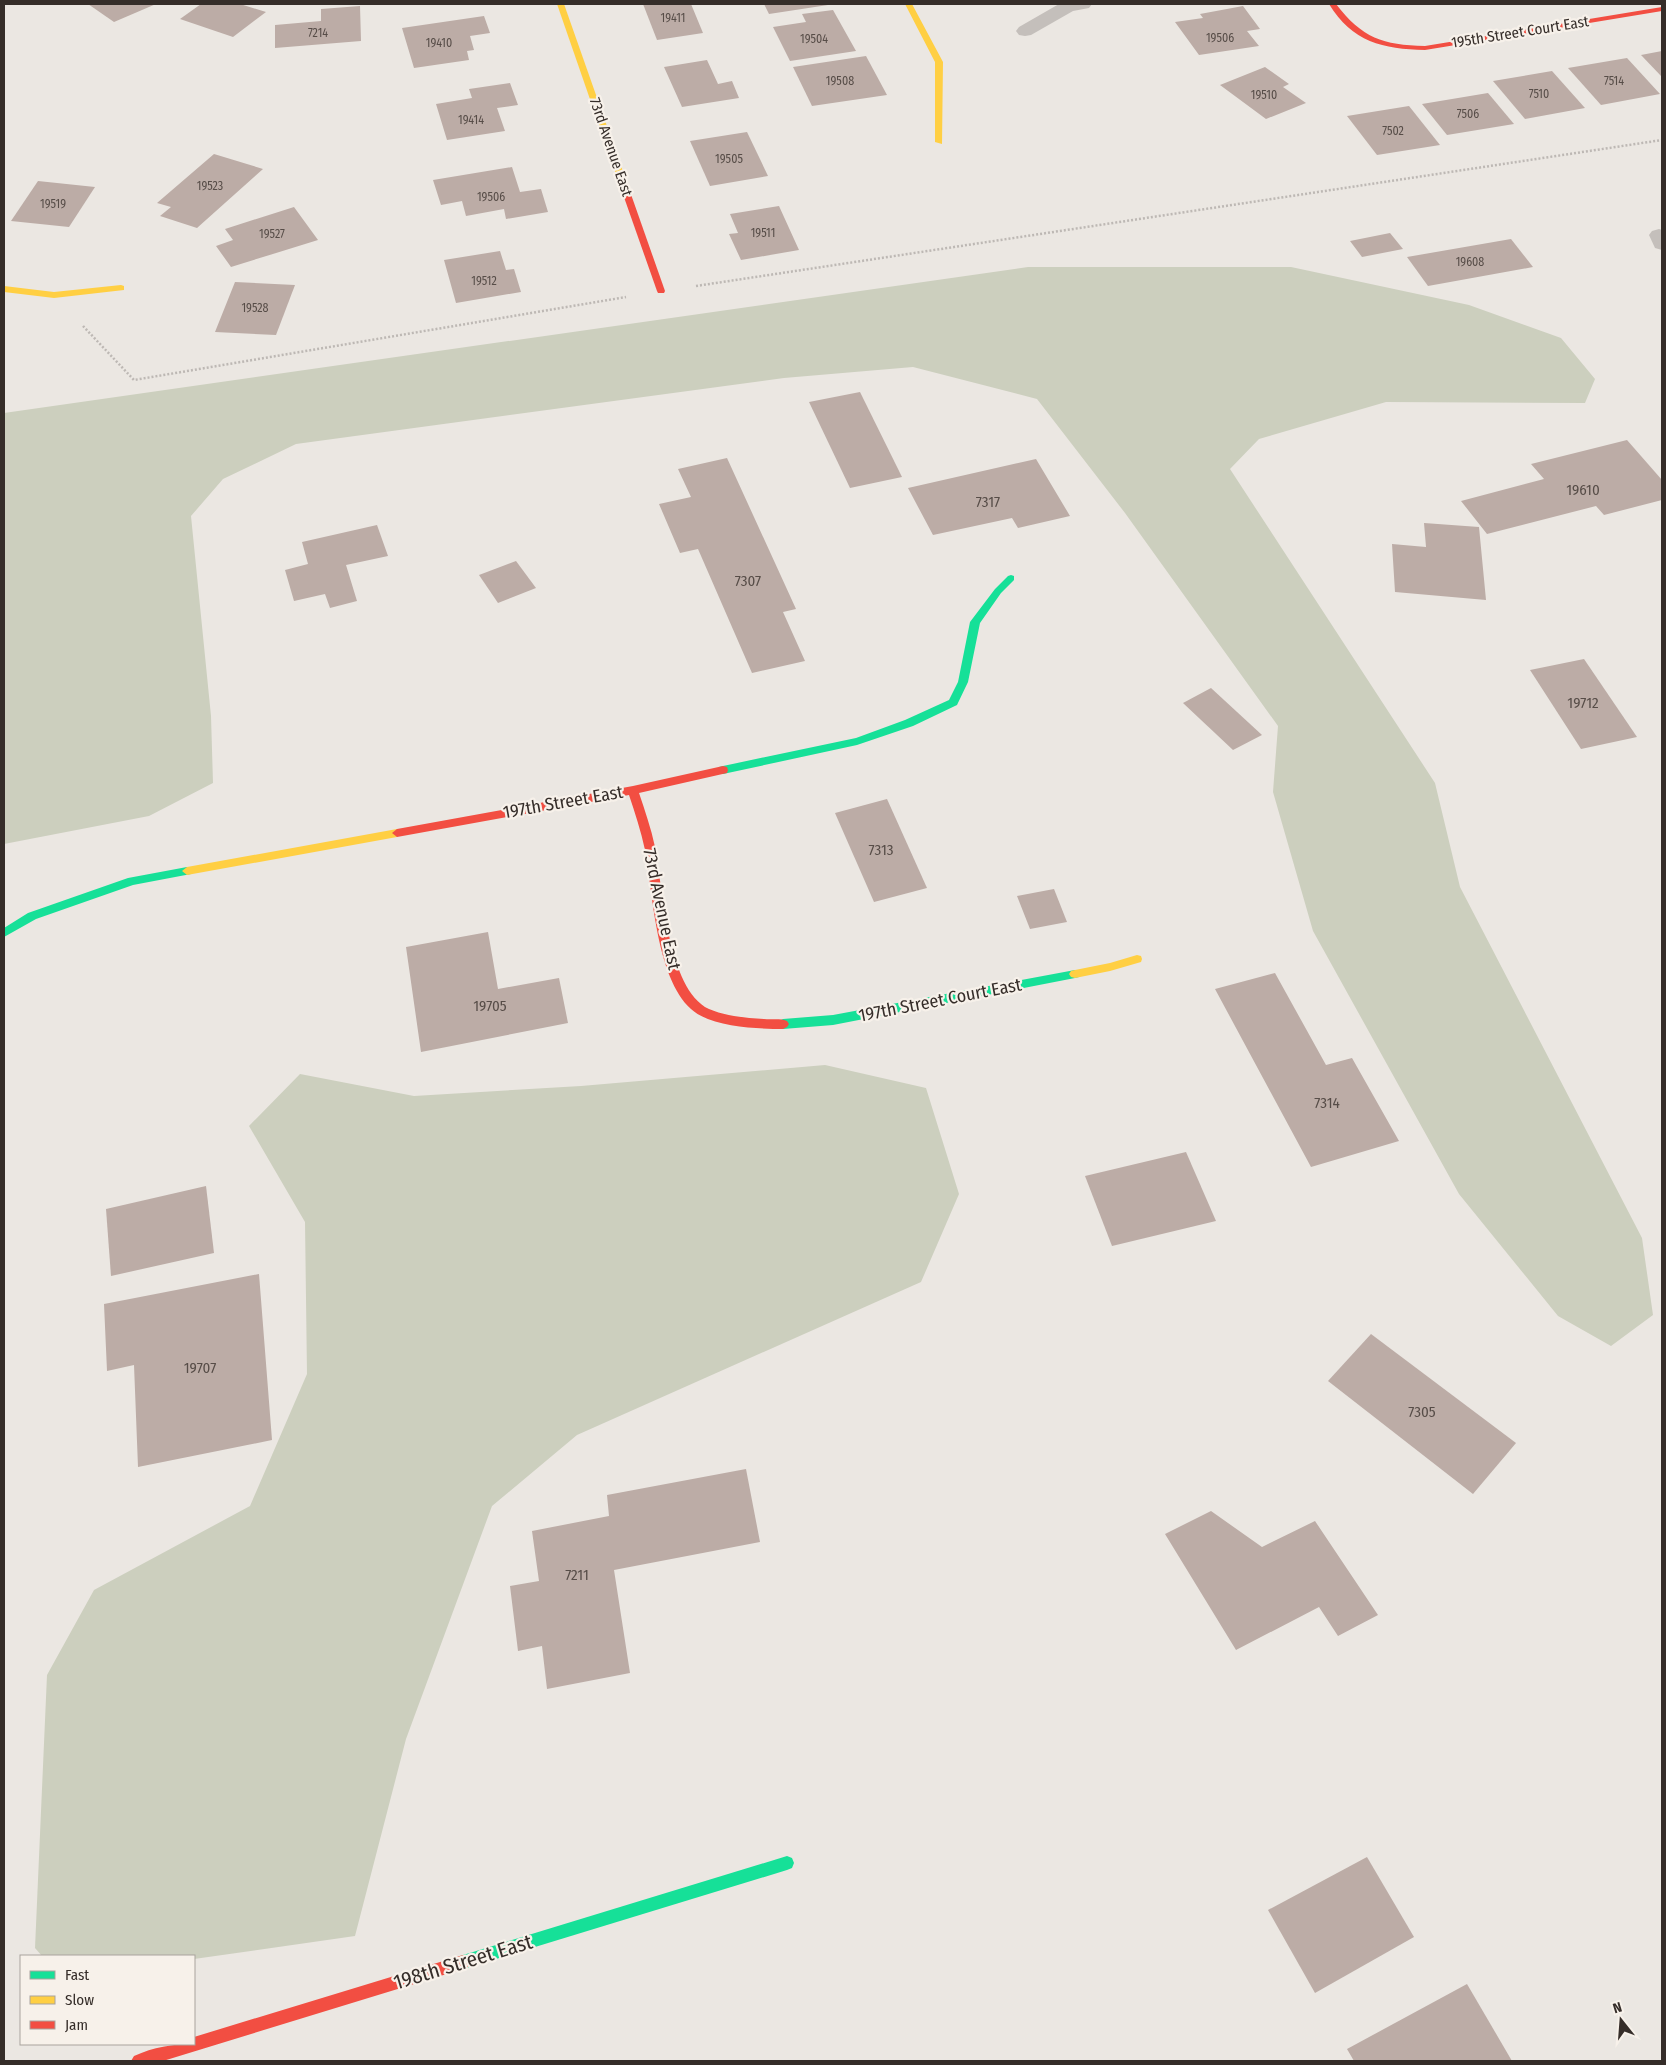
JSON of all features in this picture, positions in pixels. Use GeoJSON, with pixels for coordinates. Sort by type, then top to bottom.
{"type":"FeatureCollection","features":[{"type":"Feature","properties":{"kind":"street","name":"73rd Avenue East"},"geometry":{"type":"LineString","coordinates":[[560,4],[662,291]]}},
{"type":"Feature","properties":{"kind":"street"},"geometry":{"type":"LineString","coordinates":[[908,4],[939,62],[939,142]]}},
{"type":"Feature","properties":{"kind":"street"},"geometry":{"type":"LineString","coordinates":[[1025,31],[1068,6],[1082,4]]}},
{"type":"Feature","properties":{"kind":"street","name":"195th Street Court East"},"geometry":{"type":"LineString","coordinates":[[1332,4],[1352,31],[1366,40],[1378,45],[1424,48],[1662,9]]}},
{"type":"Feature","properties":{"kind":"street"},"geometry":{"type":"LineString","coordinates":[[4,289],[54,295],[121,288]]}},
{"type":"Feature","properties":{"kind":"street","name":"197th Street East"},"geometry":{"type":"LineString","coordinates":[[4,933],[32,916],[132,881],[633,790],[857,741],[909,723],[953,702],[963,682],[975,622],[998,591],[1011,578]]}},
{"type":"Feature","properties":{"kind":"street","name":"73rd Avenue East"},"geometry":{"type":"LineString","coordinates":[[633,790],[646,830],[669,957],[680,986],[696,1007],[728,1020],[740,1021]]}},
{"type":"Feature","properties":{"kind":"street","name":"197th Street Court East"},"geometry":{"type":"LineString","coordinates":[[740,1021],[777,1024],[833,1020],[1110,967],[1137,959]]}},
{"type":"Feature","properties":{"kind":"street","name":"198th Street East"},"geometry":{"type":"LineString","coordinates":[[195,2044],[787,1863]]}},
{"type":"Feature","properties":{"kind":"street","name":"198th Street East"},"geometry":{"type":"LineString","coordinates":[[138,2061],[190,2045]]}},
{"type":"Feature","properties":{"kind":"path"},"geometry":{"type":"LineString","coordinates":[[54,295],[134,380],[662,291],[1662,140]]}},
{"type":"Feature","properties":{"kind":"green space"},"geometry":{"type":"Polygon","coordinates":[[[1028,267],[1291,267],[1469,305],[1561,338],[1595,379],[1585,403],[1386,402],[1259,439],[1230,469],[1435,783],[1460,887],[1642,1238],[1653,1315],[1611,1346],[1558,1316],[1459,1194],[1313,931],[1273,792],[1278,726],[1125,513],[1037,399],[913,367],[784,378],[296,444],[223,479],[191,516],[211,716],[213,783],[149,816],[4,844],[4,413],[1028,267]]]}},
{"type":"Feature","properties":{"kind":"green space"},"geometry":{"type":"Polygon","coordinates":[[[825,1065],[926,1088],[959,1194],[921,1282],[577,1435],[492,1506],[406,1739],[355,1936],[195,1959],[195,1955],[41,1955],[35,1948],[47,1675],[94,1590],[250,1506],[307,1374],[305,1222],[249,1126],[300,1074],[414,1096],[581,1086],[825,1065]]]}},
{"type":"Feature","properties":{"kind":"building"},"geometry":{"type":"Polygon","coordinates":[[[88,4],[156,4],[114,22],[88,4]]]}},
{"type":"Feature","properties":{"kind":"building"},"geometry":{"type":"Polygon","coordinates":[[[201,4],[240,4],[266,12],[233,37],[180,19],[201,4]]]}},
{"type":"Feature","properties":{"kind":"building"},"geometry":{"type":"Polygon","coordinates":[[[643,4],[691,4],[703,33],[657,40],[643,4]]]}},
{"type":"Feature","properties":{"kind":"building"},"geometry":{"type":"Polygon","coordinates":[[[764,4],[828,4],[828,5],[769,14],[764,4]]]}},
{"type":"Feature","properties":{"kind":"building"},"geometry":{"type":"Polygon","coordinates":[[[360,6],[361,41],[275,48],[275,25],[321,21],[321,9],[360,6]]]}},
{"type":"Feature","properties":{"kind":"building"},"geometry":{"type":"Polygon","coordinates":[[[1243,6],[1260,29],[1247,31],[1259,46],[1199,55],[1175,22],[1203,18],[1200,14],[1243,6]]]}},
{"type":"Feature","properties":{"kind":"building"},"geometry":{"type":"Polygon","coordinates":[[[833,10],[856,51],[790,61],[773,27],[806,22],[802,14],[833,10]]]}},
{"type":"Feature","properties":{"kind":"building"},"geometry":{"type":"Polygon","coordinates":[[[484,16],[490,33],[470,36],[474,50],[467,51],[469,60],[414,68],[402,28],[484,16]]]}},
{"type":"Feature","properties":{"kind":"building"},"geometry":{"type":"Polygon","coordinates":[[[1662,51],[1662,77],[1641,55],[1662,51]]]}},
{"type":"Feature","properties":{"kind":"building"},"geometry":{"type":"Polygon","coordinates":[[[866,56],[887,95],[812,106],[793,67],[866,56]]]}},
{"type":"Feature","properties":{"kind":"building"},"geometry":{"type":"Polygon","coordinates":[[[1627,58],[1660,94],[1601,105],[1568,68],[1627,58]]]}},
{"type":"Feature","properties":{"kind":"building"},"geometry":{"type":"Polygon","coordinates":[[[707,60],[718,84],[732,81],[739,98],[682,107],[664,67],[707,60]]]}},
{"type":"Feature","properties":{"kind":"building"},"geometry":{"type":"Polygon","coordinates":[[[1265,67],[1289,84],[1283,87],[1306,103],[1266,119],[1220,85],[1265,67]]]}},
{"type":"Feature","properties":{"kind":"building"},"geometry":{"type":"Polygon","coordinates":[[[1552,71],[1585,108],[1525,119],[1493,81],[1552,71]]]}},
{"type":"Feature","properties":{"kind":"building"},"geometry":{"type":"Polygon","coordinates":[[[510,83],[518,105],[497,108],[505,131],[447,140],[436,104],[472,98],[469,89],[510,83]]]}},
{"type":"Feature","properties":{"kind":"building"},"geometry":{"type":"Polygon","coordinates":[[[1488,93],[1514,124],[1447,135],[1422,104],[1488,93]]]}},
{"type":"Feature","properties":{"kind":"building"},"geometry":{"type":"Polygon","coordinates":[[[1409,106],[1440,145],[1377,155],[1347,116],[1409,106]]]}},
{"type":"Feature","properties":{"kind":"building"},"geometry":{"type":"Polygon","coordinates":[[[747,132],[768,176],[710,186],[690,141],[747,132]]]}},
{"type":"Feature","properties":{"kind":"building"},"geometry":{"type":"Polygon","coordinates":[[[214,154],[263,169],[197,228],[160,216],[171,207],[157,203],[214,154]]]}},
{"type":"Feature","properties":{"kind":"building"},"geometry":{"type":"Polygon","coordinates":[[[512,167],[520,192],[541,189],[548,212],[506,219],[504,209],[466,216],[462,201],[441,205],[433,180],[512,167]]]}},
{"type":"Feature","properties":{"kind":"building"},"geometry":{"type":"Polygon","coordinates":[[[38,181],[95,187],[69,227],[11,221],[38,181]]]}},
{"type":"Feature","properties":{"kind":"building"},"geometry":{"type":"Polygon","coordinates":[[[779,206],[799,250],[741,260],[729,234],[738,233],[730,214],[779,206]]]}},
{"type":"Feature","properties":{"kind":"building"},"geometry":{"type":"Polygon","coordinates":[[[294,207],[318,240],[231,267],[216,246],[233,240],[225,229],[294,207]]]}},
{"type":"Feature","properties":{"kind":"building"},"geometry":{"type":"Polygon","coordinates":[[[1390,233],[1403,249],[1362,257],[1350,241],[1390,233]]]}},
{"type":"Feature","properties":{"kind":"building"},"geometry":{"type":"Polygon","coordinates":[[[1511,239],[1533,267],[1428,286],[1407,257],[1511,239]]]}},
{"type":"Feature","properties":{"kind":"building"},"geometry":{"type":"Polygon","coordinates":[[[500,251],[506,270],[514,269],[521,292],[456,303],[444,260],[500,251]]]}},
{"type":"Feature","properties":{"kind":"building"},"geometry":{"type":"Polygon","coordinates":[[[235,282],[295,285],[276,335],[215,332],[235,282]]]}},
{"type":"Feature","properties":{"kind":"building"},"geometry":{"type":"Polygon","coordinates":[[[860,392],[902,477],[850,488],[809,402],[860,392]]]}},
{"type":"Feature","properties":{"kind":"building"},"geometry":{"type":"Polygon","coordinates":[[[1627,440],[1662,480],[1662,500],[1604,515],[1596,506],[1487,534],[1461,501],[1544,479],[1531,464],[1627,440]]]}},
{"type":"Feature","properties":{"kind":"building"},"geometry":{"type":"Polygon","coordinates":[[[727,458],[796,609],[783,612],[805,661],[752,673],[698,549],[680,553],[659,504],[691,497],[678,469],[727,458]]]}},
{"type":"Feature","properties":{"kind":"building"},"geometry":{"type":"Polygon","coordinates":[[[1036,459],[1070,516],[1018,528],[1012,518],[933,535],[908,488],[1036,459]]]}},
{"type":"Feature","properties":{"kind":"building"},"geometry":{"type":"Polygon","coordinates":[[[1424,523],[1479,527],[1486,600],[1395,592],[1392,544],[1426,547],[1424,523]]]}},
{"type":"Feature","properties":{"kind":"building"},"geometry":{"type":"Polygon","coordinates":[[[377,525],[388,556],[346,565],[357,601],[330,608],[325,594],[294,601],[285,570],[308,564],[302,542],[377,525]]]}},
{"type":"Feature","properties":{"kind":"building"},"geometry":{"type":"Polygon","coordinates":[[[516,561],[536,588],[498,603],[479,575],[516,561]]]}},
{"type":"Feature","properties":{"kind":"building"},"geometry":{"type":"Polygon","coordinates":[[[1584,659],[1637,737],[1581,749],[1530,670],[1584,659]]]}},
{"type":"Feature","properties":{"kind":"building"},"geometry":{"type":"Polygon","coordinates":[[[1211,688],[1262,735],[1233,750],[1183,703],[1211,688]]]}},
{"type":"Feature","properties":{"kind":"building"},"geometry":{"type":"Polygon","coordinates":[[[887,799],[927,888],[874,902],[835,813],[887,799]]]}},
{"type":"Feature","properties":{"kind":"building"},"geometry":{"type":"Polygon","coordinates":[[[1054,889],[1067,922],[1030,929],[1017,896],[1054,889]]]}},
{"type":"Feature","properties":{"kind":"building"},"geometry":{"type":"Polygon","coordinates":[[[488,932],[498,989],[559,978],[568,1023],[421,1052],[406,947],[488,932]]]}},
{"type":"Feature","properties":{"kind":"building"},"geometry":{"type":"Polygon","coordinates":[[[1275,973],[1326,1065],[1352,1058],[1399,1141],[1311,1167],[1215,989],[1275,973]]]}},
{"type":"Feature","properties":{"kind":"building"},"geometry":{"type":"Polygon","coordinates":[[[1186,1152],[1216,1221],[1112,1246],[1085,1176],[1186,1152]]]}},
{"type":"Feature","properties":{"kind":"building"},"geometry":{"type":"Polygon","coordinates":[[[206,1186],[214,1253],[111,1276],[106,1209],[206,1186]]]}},
{"type":"Feature","properties":{"kind":"building"},"geometry":{"type":"Polygon","coordinates":[[[259,1274],[272,1440],[138,1467],[134,1365],[107,1371],[104,1304],[259,1274]]]}},
{"type":"Feature","properties":{"kind":"building"},"geometry":{"type":"Polygon","coordinates":[[[1371,1334],[1516,1443],[1473,1494],[1328,1381],[1371,1334]]]}},
{"type":"Feature","properties":{"kind":"building"},"geometry":{"type":"Polygon","coordinates":[[[746,1469],[760,1542],[614,1570],[630,1673],[547,1689],[542,1646],[518,1651],[510,1586],[539,1581],[532,1531],[609,1516],[607,1495],[746,1469]]]}},
{"type":"Feature","properties":{"kind":"building"},"geometry":{"type":"Polygon","coordinates":[[[1211,1511],[1262,1547],[1315,1521],[1378,1615],[1338,1636],[1319,1607],[1236,1650],[1165,1534],[1211,1511]]]}},
{"type":"Feature","properties":{"kind":"building"},"geometry":{"type":"Polygon","coordinates":[[[1367,1857],[1414,1937],[1315,1993],[1268,1910],[1367,1857]]]}},
{"type":"Feature","properties":{"kind":"building"},"geometry":{"type":"Polygon","coordinates":[[[1467,1984],[1512,2061],[1354,2061],[1347,2049],[1467,1984]]]}},
{"type":"Feature","properties":{"kind":"traffic: fast"},"geometry":{"type":"LineString","coordinates":[[723,770],[857,741],[909,723],[953,702],[963,682],[975,622],[998,591],[1011,578]]}},
{"type":"Feature","properties":{"kind":"traffic: fast"},"geometry":{"type":"LineString","coordinates":[[4,933],[32,916],[132,881],[187,871]]}},
{"type":"Feature","properties":{"kind":"traffic: fast"},"geometry":{"type":"LineString","coordinates":[[783,1024],[833,1020],[1075,974]]}},
{"type":"Feature","properties":{"kind":"traffic: fast"},"geometry":{"type":"LineString","coordinates":[[463,1962],[787,1863]]}},
{"type":"Feature","properties":{"kind":"traffic: slow"},"geometry":{"type":"LineString","coordinates":[[560,4],[623,183]]}},
{"type":"Feature","properties":{"kind":"traffic: slow"},"geometry":{"type":"LineString","coordinates":[[908,4],[939,62],[939,142]]}},
{"type":"Feature","properties":{"kind":"traffic: slow"},"geometry":{"type":"LineString","coordinates":[[4,289],[54,295],[121,288]]}},
{"type":"Feature","properties":{"kind":"traffic: slow"},"geometry":{"type":"LineString","coordinates":[[187,871],[397,833]]}},
{"type":"Feature","properties":{"kind":"traffic: slow"},"geometry":{"type":"LineString","coordinates":[[1075,974],[1137,959]]}},
{"type":"Feature","properties":{"kind":"traffic: jam"},"geometry":{"type":"LineString","coordinates":[[1332,4],[1351,27],[1361,35],[1383,44],[1409,48],[1425,48],[1662,9]]}},
{"type":"Feature","properties":{"kind":"traffic: jam"},"geometry":{"type":"LineString","coordinates":[[623,183],[661,291]]}},
{"type":"Feature","properties":{"kind":"traffic: jam"},"geometry":{"type":"LineString","coordinates":[[397,833],[633,790],[723,770]]}},
{"type":"Feature","properties":{"kind":"traffic: jam"},"geometry":{"type":"LineString","coordinates":[[633,790],[646,830],[667,949],[683,992],[695,1006],[725,1019],[750,1023],[783,1024]]}},
{"type":"Feature","properties":{"kind":"traffic: jam"},"geometry":{"type":"LineString","coordinates":[[195,2044],[463,1962]]}},
{"type":"Feature","properties":{"kind":"traffic: jam"},"geometry":{"type":"LineString","coordinates":[[139,2061],[191,2045]]}}]}
